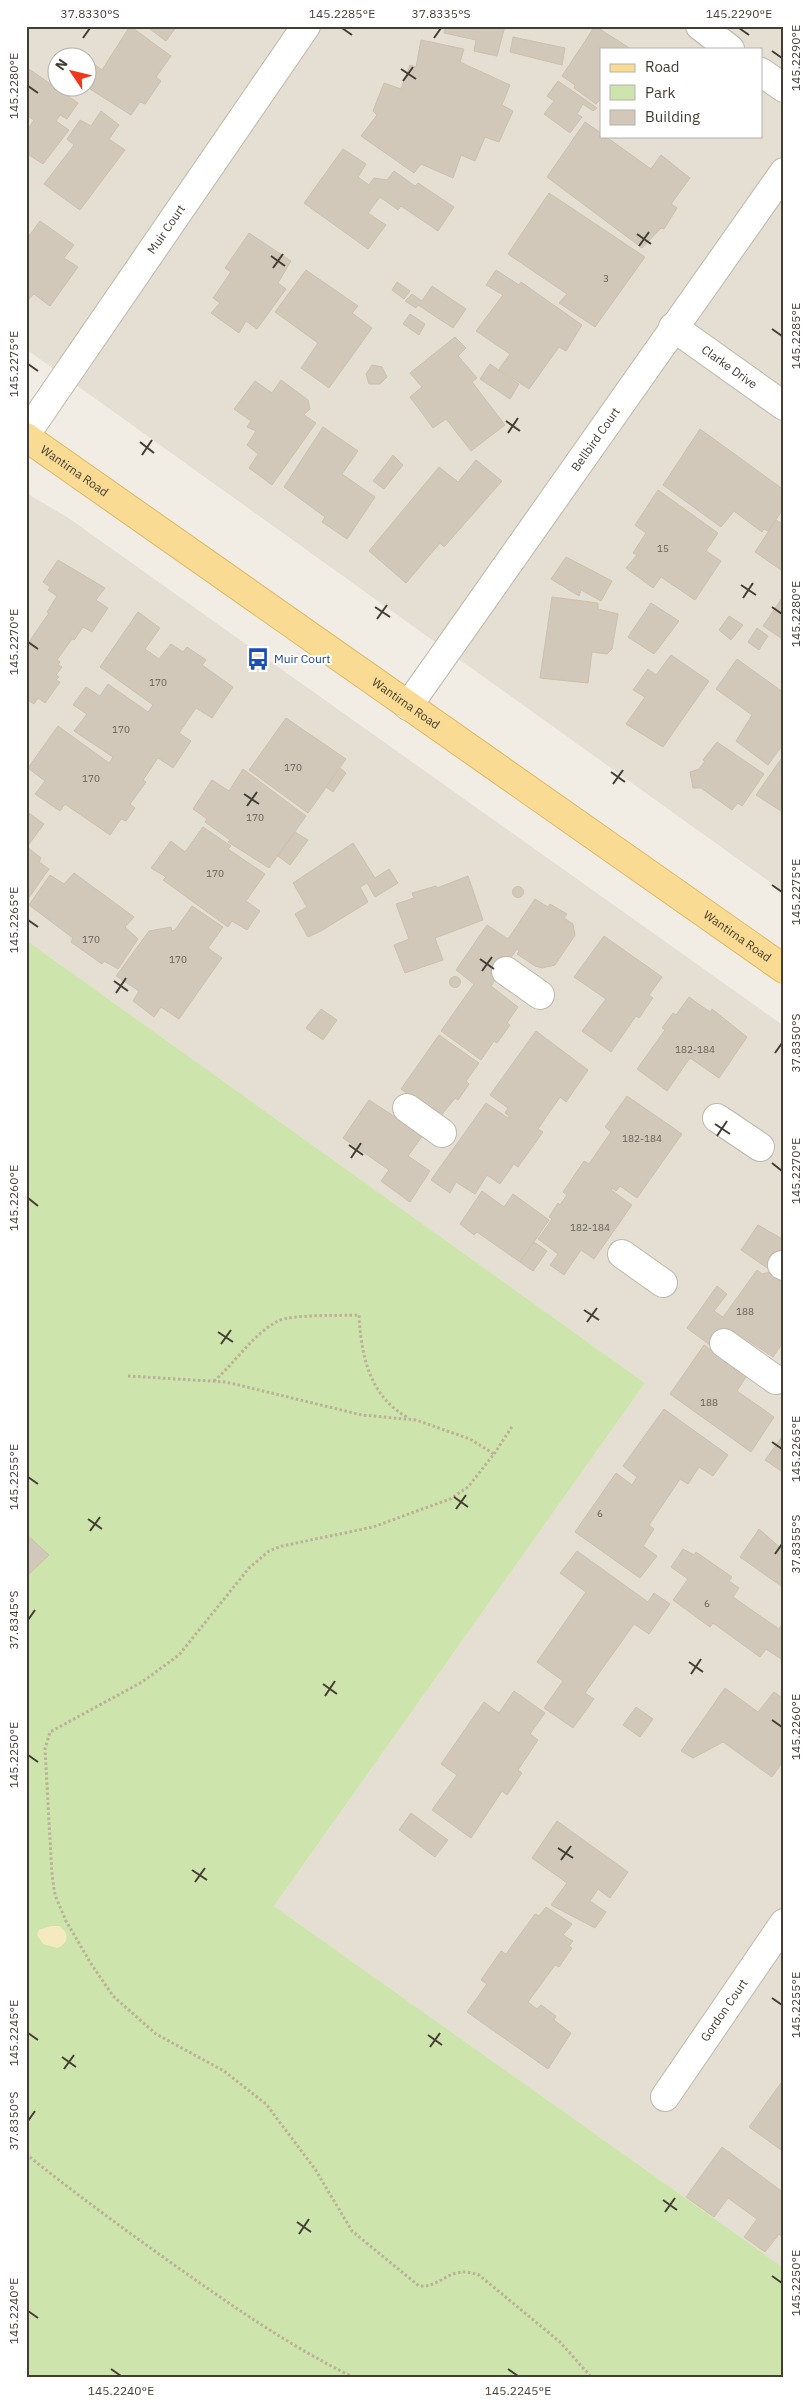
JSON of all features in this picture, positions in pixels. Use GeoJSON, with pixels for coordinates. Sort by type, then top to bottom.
{"type":"FeatureCollection","features":[{"type":"Feature","properties":{"kind":"main road","name":"Wantirna Road"},"geometry":{"type":"LineString","coordinates":[[26,438],[784,969]]}},
{"type":"Feature","properties":{"kind":"street","name":"Muir Court"},"geometry":{"type":"LineString","coordinates":[[26,434],[306,26]]}},
{"type":"Feature","properties":{"kind":"street"},"geometry":{"type":"LineString","coordinates":[[700,26],[729,48]]}},
{"type":"Feature","properties":{"kind":"street"},"geometry":{"type":"LineString","coordinates":[[762,73],[784,88]]}},
{"type":"Feature","properties":{"kind":"street","name":"Bellbird Court"},"geometry":{"type":"LineString","coordinates":[[408,706],[673,327],[784,172]]}},
{"type":"Feature","properties":{"kind":"street","name":"Clarke Drive"},"geometry":{"type":"LineString","coordinates":[[673,327],[784,406]]}},
{"type":"Feature","properties":{"kind":"street"},"geometry":{"type":"LineString","coordinates":[[506,971],[540,995]]}},
{"type":"Feature","properties":{"kind":"street"},"geometry":{"type":"LineString","coordinates":[[407,1108],[442,1133]]}},
{"type":"Feature","properties":{"kind":"street"},"geometry":{"type":"LineString","coordinates":[[717,1118],[760,1147]]}},
{"type":"Feature","properties":{"kind":"street"},"geometry":{"type":"LineString","coordinates":[[622,1254],[663,1283]]}},
{"type":"Feature","properties":{"kind":"street"},"geometry":{"type":"LineString","coordinates":[[724,1343],[776,1380]]}},
{"type":"Feature","properties":{"kind":"street","name":"Gordon Court"},"geometry":{"type":"LineString","coordinates":[[664,2097],[784,1924]]}},
{"type":"Feature","properties":{"kind":"path"},"geometry":{"type":"LineString","coordinates":[[213,1382],[260,1335],[279,1320],[359,1315],[360,1343],[366,1367],[374,1383],[388,1403],[412,1420]]}},
{"type":"Feature","properties":{"kind":"path"},"geometry":{"type":"LineString","coordinates":[[128,1376],[226,1382],[362,1415],[412,1420],[470,1439],[494,1454]]}},
{"type":"Feature","properties":{"kind":"path"},"geometry":{"type":"LineString","coordinates":[[513,1425],[494,1454],[468,1487],[450,1499],[373,1527],[282,1546],[268,1551],[249,1568],[179,1655],[142,1682],[50,1732],[45,1749],[52,1875],[55,1895],[66,1921],[113,1996],[156,2034],[224,2071],[266,2104],[315,2170],[343,2218],[358,2237],[419,2286],[432,2283],[455,2272],[465,2270],[479,2274],[560,2342],[592,2378]]}},
{"type":"Feature","properties":{"kind":"path"},"geometry":{"type":"LineString","coordinates":[[26,2154],[89,2205],[208,2288],[289,2343],[355,2378]]}},
{"type":"Feature","properties":{"kind":"shaded area"},"geometry":{"type":"Polygon","coordinates":[[[26,26],[784,26],[784,892],[26,349],[26,26]]]}},
{"type":"Feature","properties":{"kind":"shaded area"},"geometry":{"type":"Polygon","coordinates":[[[26,493],[67,517],[784,1026],[784,2268],[274,1906],[645,1383],[26,940],[26,493]]]}},
{"type":"Feature","properties":{"kind":"green space"},"geometry":{"type":"Polygon","coordinates":[[[26,940],[645,1383],[274,1906],[784,2268],[784,2378],[26,2378],[26,940]]]}},
{"type":"Feature","properties":{"kind":"sand"},"geometry":{"type":"Polygon","coordinates":[[[51,1926],[59,1926],[63,1929],[67,1938],[64,1944],[57,1948],[43,1944],[37,1935],[39,1930],[51,1926]]]}},
{"type":"Feature","properties":{"kind":"building"},"geometry":{"type":"Polygon","coordinates":[[[130,26],[171,56],[156,77],[161,81],[145,104],[140,102],[131,115],[98,94],[98,67],[102,70],[130,26]]]}},
{"type":"Feature","properties":{"kind":"building"},"geometry":{"type":"Polygon","coordinates":[[[146,26],[177,26],[166,41],[146,26]]]}},
{"type":"Feature","properties":{"kind":"building"},"geometry":{"type":"Polygon","coordinates":[[[446,26],[505,26],[497,56],[474,51],[476,40],[444,33],[446,26]]]}},
{"type":"Feature","properties":{"kind":"building"},"geometry":{"type":"Polygon","coordinates":[[[595,26],[629,48],[600,48],[600,100],[596,104],[574,88],[575,85],[562,76],[595,26]]]}},
{"type":"Feature","properties":{"kind":"building"},"geometry":{"type":"Polygon","coordinates":[[[513,37],[565,48],[562,65],[510,52],[513,37]]]}},
{"type":"Feature","properties":{"kind":"building"},"geometry":{"type":"Polygon","coordinates":[[[421,40],[464,49],[460,62],[510,85],[502,105],[513,111],[499,142],[485,137],[475,161],[461,155],[453,178],[421,164],[414,173],[361,136],[377,115],[373,111],[384,83],[401,89],[410,65],[416,67],[421,40]]]}},
{"type":"Feature","properties":{"kind":"building"},"geometry":{"type":"Polygon","coordinates":[[[26,67],[48,82],[48,98],[71,98],[78,103],[67,119],[60,115],[56,121],[69,130],[43,164],[26,153],[26,132],[34,120],[26,115],[26,67]]]}},
{"type":"Feature","properties":{"kind":"building"},"geometry":{"type":"Polygon","coordinates":[[[558,81],[597,108],[593,111],[583,104],[577,114],[582,117],[570,133],[544,114],[554,101],[547,96],[558,81]]]}},
{"type":"Feature","properties":{"kind":"building"},"geometry":{"type":"Polygon","coordinates":[[[101,111],[119,125],[109,139],[125,150],[80,210],[44,184],[74,145],[67,139],[80,120],[91,126],[101,111]]]}},
{"type":"Feature","properties":{"kind":"building"},"geometry":{"type":"Polygon","coordinates":[[[585,122],[600,132],[600,138],[608,138],[651,169],[661,155],[690,178],[671,204],[677,208],[664,229],[661,228],[642,248],[547,177],[585,122]]]}},
{"type":"Feature","properties":{"kind":"building"},"geometry":{"type":"Polygon","coordinates":[[[343,149],[366,164],[358,177],[369,185],[374,178],[387,180],[394,171],[415,186],[418,183],[454,207],[438,231],[401,206],[398,210],[380,197],[368,213],[386,225],[368,249],[304,203],[343,149]]]}},
{"type":"Feature","properties":{"kind":"building"},"geometry":{"type":"Polygon","coordinates":[[[549,193],[645,257],[595,327],[559,303],[567,294],[508,254],[549,193]]]}},
{"type":"Feature","properties":{"kind":"building"},"geometry":{"type":"Polygon","coordinates":[[[40,221],[74,245],[64,258],[78,267],[50,306],[34,294],[29,299],[26,297],[26,240],[40,221]]]}},
{"type":"Feature","properties":{"kind":"building"},"geometry":{"type":"Polygon","coordinates":[[[249,233],[291,261],[278,283],[286,289],[257,329],[246,321],[239,333],[211,313],[220,303],[213,298],[231,272],[225,268],[249,233]]]}},
{"type":"Feature","properties":{"kind":"building"},"geometry":{"type":"Polygon","coordinates":[[[306,270],[358,306],[352,313],[372,328],[329,388],[301,368],[318,343],[275,312],[306,270]]]}},
{"type":"Feature","properties":{"kind":"building"},"geometry":{"type":"Polygon","coordinates":[[[496,270],[519,285],[521,282],[582,325],[566,351],[559,347],[529,389],[499,369],[510,354],[476,331],[503,295],[486,285],[496,270]]]}},
{"type":"Feature","properties":{"kind":"building"},"geometry":{"type":"Polygon","coordinates":[[[397,282],[410,291],[404,299],[392,290],[397,282]]]}},
{"type":"Feature","properties":{"kind":"building"},"geometry":{"type":"Polygon","coordinates":[[[432,286],[466,309],[453,328],[418,305],[416,308],[405,301],[412,294],[422,301],[432,286]]]}},
{"type":"Feature","properties":{"kind":"building"},"geometry":{"type":"Polygon","coordinates":[[[410,314],[425,324],[419,335],[403,324],[410,314]]]}},
{"type":"Feature","properties":{"kind":"building"},"geometry":{"type":"Polygon","coordinates":[[[455,337],[466,348],[458,356],[477,378],[472,382],[505,425],[471,451],[446,419],[433,428],[410,397],[422,387],[410,373],[455,337]]]}},
{"type":"Feature","properties":{"kind":"building"},"geometry":{"type":"Polygon","coordinates":[[[490,364],[519,384],[510,399],[480,379],[490,364]]]}},
{"type":"Feature","properties":{"kind":"building"},"geometry":{"type":"Polygon","coordinates":[[[372,365],[382,367],[387,377],[380,384],[369,384],[366,374],[372,365]]]}},
{"type":"Feature","properties":{"kind":"building"},"geometry":{"type":"Polygon","coordinates":[[[281,380],[308,400],[310,409],[304,415],[316,423],[272,485],[249,468],[258,454],[247,445],[256,431],[247,427],[251,421],[234,409],[255,381],[272,393],[281,380]]]}},
{"type":"Feature","properties":{"kind":"building"},"geometry":{"type":"Polygon","coordinates":[[[323,427],[358,451],[342,474],[375,497],[347,539],[322,522],[325,517],[284,487],[323,427]]]}},
{"type":"Feature","properties":{"kind":"building"},"geometry":{"type":"Polygon","coordinates":[[[700,429],[784,490],[784,508],[768,531],[764,529],[762,532],[734,511],[721,527],[663,485],[700,429]]]}},
{"type":"Feature","properties":{"kind":"building"},"geometry":{"type":"Polygon","coordinates":[[[393,455],[403,465],[384,489],[373,481],[393,455]]]}},
{"type":"Feature","properties":{"kind":"building"},"geometry":{"type":"Polygon","coordinates":[[[476,460],[502,481],[444,547],[440,543],[406,583],[369,551],[439,467],[458,482],[476,460]]]}},
{"type":"Feature","properties":{"kind":"building"},"geometry":{"type":"Polygon","coordinates":[[[658,490],[718,533],[706,551],[721,561],[695,600],[661,577],[653,588],[626,568],[637,555],[633,553],[646,533],[635,525],[658,490]]]}},
{"type":"Feature","properties":{"kind":"building"},"geometry":{"type":"Polygon","coordinates":[[[776,520],[784,525],[784,572],[755,552],[776,520]]]}},
{"type":"Feature","properties":{"kind":"building"},"geometry":{"type":"Polygon","coordinates":[[[566,557],[612,581],[601,601],[581,590],[579,596],[551,579],[566,557]]]}},
{"type":"Feature","properties":{"kind":"building"},"geometry":{"type":"Polygon","coordinates":[[[58,560],[105,588],[96,600],[108,608],[92,632],[83,627],[74,640],[72,639],[57,660],[60,662],[58,665],[62,667],[56,675],[59,677],[56,680],[60,682],[45,703],[38,698],[34,704],[26,699],[26,646],[49,613],[47,612],[57,596],[48,590],[50,587],[43,582],[58,560]]]}},
{"type":"Feature","properties":{"kind":"building"},"geometry":{"type":"Polygon","coordinates":[[[784,595],[784,640],[763,626],[784,595]]]}},
{"type":"Feature","properties":{"kind":"building"},"geometry":{"type":"Polygon","coordinates":[[[552,597],[598,603],[598,609],[618,614],[612,649],[607,654],[592,652],[588,683],[540,678],[552,597]]]}},
{"type":"Feature","properties":{"kind":"building"},"geometry":{"type":"Polygon","coordinates":[[[651,603],[679,621],[654,654],[628,637],[651,603]]]}},
{"type":"Feature","properties":{"kind":"building"},"geometry":{"type":"Polygon","coordinates":[[[138,612],[160,628],[145,649],[159,659],[171,644],[183,652],[187,647],[206,660],[202,665],[233,687],[212,718],[196,708],[179,733],[191,741],[173,768],[158,758],[143,780],[146,782],[130,804],[135,808],[126,821],[121,819],[110,835],[65,804],[60,811],[35,794],[45,781],[28,768],[58,726],[109,763],[113,757],[74,731],[87,714],[73,705],[86,687],[100,696],[108,684],[148,712],[153,705],[100,667],[138,612]]]}},
{"type":"Feature","properties":{"kind":"building"},"geometry":{"type":"Polygon","coordinates":[[[729,616],[743,625],[731,640],[719,630],[729,616]]]}},
{"type":"Feature","properties":{"kind":"building"},"geometry":{"type":"Polygon","coordinates":[[[757,628],[768,636],[759,650],[748,642],[757,628]]]}},
{"type":"Feature","properties":{"kind":"building"},"geometry":{"type":"Polygon","coordinates":[[[671,655],[709,681],[663,747],[626,724],[645,697],[633,690],[648,669],[656,675],[671,655]]]}},
{"type":"Feature","properties":{"kind":"building"},"geometry":{"type":"Polygon","coordinates":[[[737,659],[784,693],[784,743],[768,765],[736,741],[752,715],[716,689],[737,659]]]}},
{"type":"Feature","properties":{"kind":"building"},"geometry":{"type":"Polygon","coordinates":[[[286,718],[346,759],[308,813],[249,770],[286,718]]]}},
{"type":"Feature","properties":{"kind":"building"},"geometry":{"type":"Polygon","coordinates":[[[717,742],[764,774],[742,806],[738,803],[732,810],[701,788],[693,788],[690,772],[699,769],[705,761],[703,760],[717,742]]]}},
{"type":"Feature","properties":{"kind":"building"},"geometry":{"type":"Polygon","coordinates":[[[781,759],[784,761],[784,813],[756,795],[781,759]]]}},
{"type":"Feature","properties":{"kind":"building"},"geometry":{"type":"Polygon","coordinates":[[[340,768],[346,773],[333,792],[326,787],[340,768]]]}},
{"type":"Feature","properties":{"kind":"building"},"geometry":{"type":"Polygon","coordinates":[[[243,769],[306,816],[269,868],[228,842],[230,840],[205,822],[207,819],[193,809],[212,780],[229,791],[243,769]]]}},
{"type":"Feature","properties":{"kind":"building"},"geometry":{"type":"Polygon","coordinates":[[[26,811],[44,824],[27,847],[41,858],[39,862],[49,869],[26,902],[26,811]]]}},
{"type":"Feature","properties":{"kind":"building"},"geometry":{"type":"Polygon","coordinates":[[[203,827],[231,846],[228,849],[265,874],[246,901],[260,911],[247,930],[232,921],[228,927],[163,880],[166,877],[151,868],[171,841],[185,852],[203,827]]]}},
{"type":"Feature","properties":{"kind":"building"},"geometry":{"type":"Polygon","coordinates":[[[295,832],[308,840],[290,865],[278,856],[295,832]]]}},
{"type":"Feature","properties":{"kind":"building"},"geometry":{"type":"Polygon","coordinates":[[[353,843],[375,878],[389,869],[398,883],[375,897],[367,883],[360,887],[368,902],[308,937],[295,914],[307,907],[293,883],[353,843]]]}},
{"type":"Feature","properties":{"kind":"building"},"geometry":{"type":"Polygon","coordinates":[[[74,873],[134,917],[125,927],[138,939],[118,969],[104,961],[102,964],[71,942],[73,938],[29,905],[50,875],[64,884],[74,873]]]}},
{"type":"Feature","properties":{"kind":"building"},"geometry":{"type":"Polygon","coordinates":[[[468,876],[483,920],[435,938],[443,960],[405,973],[394,945],[409,939],[396,904],[414,898],[412,893],[436,886],[437,888],[468,876]]]}},
{"type":"Feature","properties":{"kind":"building"},"geometry":{"type":"Polygon","coordinates":[[[518,886],[524,892],[518,898],[512,892],[518,886]]]}},
{"type":"Feature","properties":{"kind":"building"},"geometry":{"type":"Polygon","coordinates":[[[535,899],[548,907],[550,904],[567,914],[564,918],[573,924],[575,935],[555,965],[542,968],[535,966],[517,954],[519,951],[517,949],[491,986],[518,1007],[507,1023],[510,1025],[497,1043],[494,1041],[481,1060],[441,1031],[474,984],[456,970],[487,925],[508,939],[535,899]]]}},
{"type":"Feature","properties":{"kind":"building"},"geometry":{"type":"Polygon","coordinates":[[[192,906],[223,927],[208,948],[222,958],[179,1019],[161,1007],[154,1017],[133,1001],[139,991],[116,976],[149,931],[171,927],[172,931],[175,930],[192,906]]]}},
{"type":"Feature","properties":{"kind":"building"},"geometry":{"type":"Polygon","coordinates":[[[604,936],[662,977],[649,995],[653,998],[639,1018],[636,1016],[611,1052],[582,1031],[606,999],[574,977],[604,936]]]}},
{"type":"Feature","properties":{"kind":"building"},"geometry":{"type":"Polygon","coordinates":[[[455,976],[461,982],[455,988],[449,982],[455,976]]]}},
{"type":"Feature","properties":{"kind":"building"},"geometry":{"type":"Polygon","coordinates":[[[689,997],[710,1012],[712,1009],[747,1037],[719,1078],[690,1058],[667,1091],[637,1069],[665,1030],[662,1028],[673,1013],[676,1015],[689,997]]]}},
{"type":"Feature","properties":{"kind":"building"},"geometry":{"type":"Polygon","coordinates":[[[321,1009],[337,1020],[323,1040],[306,1028],[321,1009]]]}},
{"type":"Feature","properties":{"kind":"building"},"geometry":{"type":"Polygon","coordinates":[[[536,1031],[588,1070],[566,1102],[560,1097],[538,1129],[543,1132],[518,1167],[514,1164],[500,1184],[487,1175],[475,1194],[456,1182],[450,1193],[431,1180],[486,1103],[508,1118],[509,1116],[505,1113],[508,1108],[490,1095],[536,1031]]]}},
{"type":"Feature","properties":{"kind":"building"},"geometry":{"type":"Polygon","coordinates":[[[439,1035],[479,1063],[466,1081],[469,1084],[458,1100],[455,1098],[440,1117],[401,1089],[439,1035]]]}},
{"type":"Feature","properties":{"kind":"building"},"geometry":{"type":"Polygon","coordinates":[[[627,1096],[682,1134],[637,1198],[620,1186],[616,1191],[612,1188],[611,1190],[632,1205],[594,1259],[581,1250],[564,1275],[550,1265],[558,1254],[538,1239],[552,1219],[549,1217],[558,1203],[560,1205],[567,1195],[563,1192],[584,1161],[589,1164],[611,1132],[605,1127],[627,1096]]]}},
{"type":"Feature","properties":{"kind":"building"},"geometry":{"type":"Polygon","coordinates":[[[369,1100],[423,1135],[408,1156],[430,1171],[410,1202],[381,1181],[389,1170],[343,1138],[369,1100]]]}},
{"type":"Feature","properties":{"kind":"building"},"geometry":{"type":"Polygon","coordinates":[[[482,1191],[504,1207],[513,1194],[549,1220],[520,1262],[477,1232],[474,1235],[460,1224],[482,1191]]]}},
{"type":"Feature","properties":{"kind":"building"},"geometry":{"type":"Polygon","coordinates":[[[758,1225],[784,1240],[784,1249],[770,1270],[741,1250],[758,1225]]]}},
{"type":"Feature","properties":{"kind":"building"},"geometry":{"type":"Polygon","coordinates":[[[534,1242],[547,1251],[533,1271],[520,1262],[534,1242]]]}},
{"type":"Feature","properties":{"kind":"building"},"geometry":{"type":"Polygon","coordinates":[[[757,1270],[762,1274],[775,1271],[784,1277],[784,1341],[773,1357],[729,1328],[714,1348],[687,1328],[717,1286],[727,1294],[714,1311],[723,1317],[757,1270]]]}},
{"type":"Feature","properties":{"kind":"building"},"geometry":{"type":"Polygon","coordinates":[[[704,1345],[747,1375],[737,1391],[774,1417],[751,1452],[670,1394],[704,1345]]]}},
{"type":"Feature","properties":{"kind":"building"},"geometry":{"type":"Polygon","coordinates":[[[664,1409],[728,1455],[713,1476],[699,1467],[688,1484],[680,1479],[649,1525],[654,1529],[643,1546],[657,1556],[640,1578],[575,1532],[616,1473],[632,1485],[637,1477],[623,1466],[664,1409]]]}},
{"type":"Feature","properties":{"kind":"building"},"geometry":{"type":"Polygon","coordinates":[[[784,1434],[784,1473],[765,1460],[784,1434]]]}},
{"type":"Feature","properties":{"kind":"building"},"geometry":{"type":"Polygon","coordinates":[[[759,1529],[784,1551],[784,1588],[740,1557],[759,1529]]]}},
{"type":"Feature","properties":{"kind":"building"},"geometry":{"type":"Polygon","coordinates":[[[26,1534],[49,1555],[26,1577],[26,1534]]]}},
{"type":"Feature","properties":{"kind":"building"},"geometry":{"type":"Polygon","coordinates":[[[683,1549],[694,1555],[696,1552],[732,1577],[729,1581],[739,1588],[733,1597],[779,1629],[784,1621],[784,1661],[766,1649],[760,1657],[713,1623],[710,1627],[673,1600],[688,1579],[671,1567],[683,1549]]]}},
{"type":"Feature","properties":{"kind":"building"},"geometry":{"type":"Polygon","coordinates":[[[577,1551],[648,1602],[654,1593],[670,1604],[649,1634],[634,1624],[585,1693],[594,1699],[573,1728],[544,1708],[563,1681],[537,1662],[586,1592],[560,1573],[577,1551]]]}},
{"type":"Feature","properties":{"kind":"building"},"geometry":{"type":"Polygon","coordinates":[[[725,1688],[758,1712],[774,1692],[784,1699],[784,1760],[772,1777],[723,1742],[693,1758],[681,1751],[725,1688]]]}},
{"type":"Feature","properties":{"kind":"building"},"geometry":{"type":"Polygon","coordinates":[[[514,1691],[545,1713],[530,1734],[538,1740],[518,1770],[522,1773],[507,1795],[502,1791],[471,1838],[432,1810],[457,1775],[441,1764],[484,1702],[499,1713],[514,1691]]]}},
{"type":"Feature","properties":{"kind":"building"},"geometry":{"type":"Polygon","coordinates":[[[636,1707],[653,1719],[640,1737],[623,1725],[636,1707]]]}},
{"type":"Feature","properties":{"kind":"building"},"geometry":{"type":"Polygon","coordinates":[[[411,1813],[448,1840],[435,1857],[399,1830],[411,1813]]]}},
{"type":"Feature","properties":{"kind":"building"},"geometry":{"type":"Polygon","coordinates":[[[557,1821],[628,1872],[610,1898],[598,1889],[590,1901],[606,1912],[595,1928],[551,1905],[567,1883],[532,1858],[557,1821]]]}},
{"type":"Feature","properties":{"kind":"building"},"geometry":{"type":"Polygon","coordinates":[[[546,1907],[572,1924],[563,1935],[573,1941],[569,1946],[572,1948],[559,1967],[555,1965],[528,2002],[537,2009],[541,2005],[556,2016],[554,2020],[571,2033],[548,2069],[467,2012],[487,1984],[481,1980],[501,1951],[506,1954],[535,1914],[539,1916],[546,1907]]]}},
{"type":"Feature","properties":{"kind":"building"},"geometry":{"type":"Polygon","coordinates":[[[781,2083],[784,2085],[784,2152],[749,2127],[781,2083]]]}},
{"type":"Feature","properties":{"kind":"building"},"geometry":{"type":"Polygon","coordinates":[[[722,2147],[784,2193],[784,2238],[779,2234],[765,2252],[744,2237],[757,2219],[728,2198],[714,2217],[686,2197],[722,2147]]]}},
{"type":"Feature","properties":{"kind":"place","name":"Muir Court"},"geometry":{"type":"Point","coordinates":[258,659]}}]}
